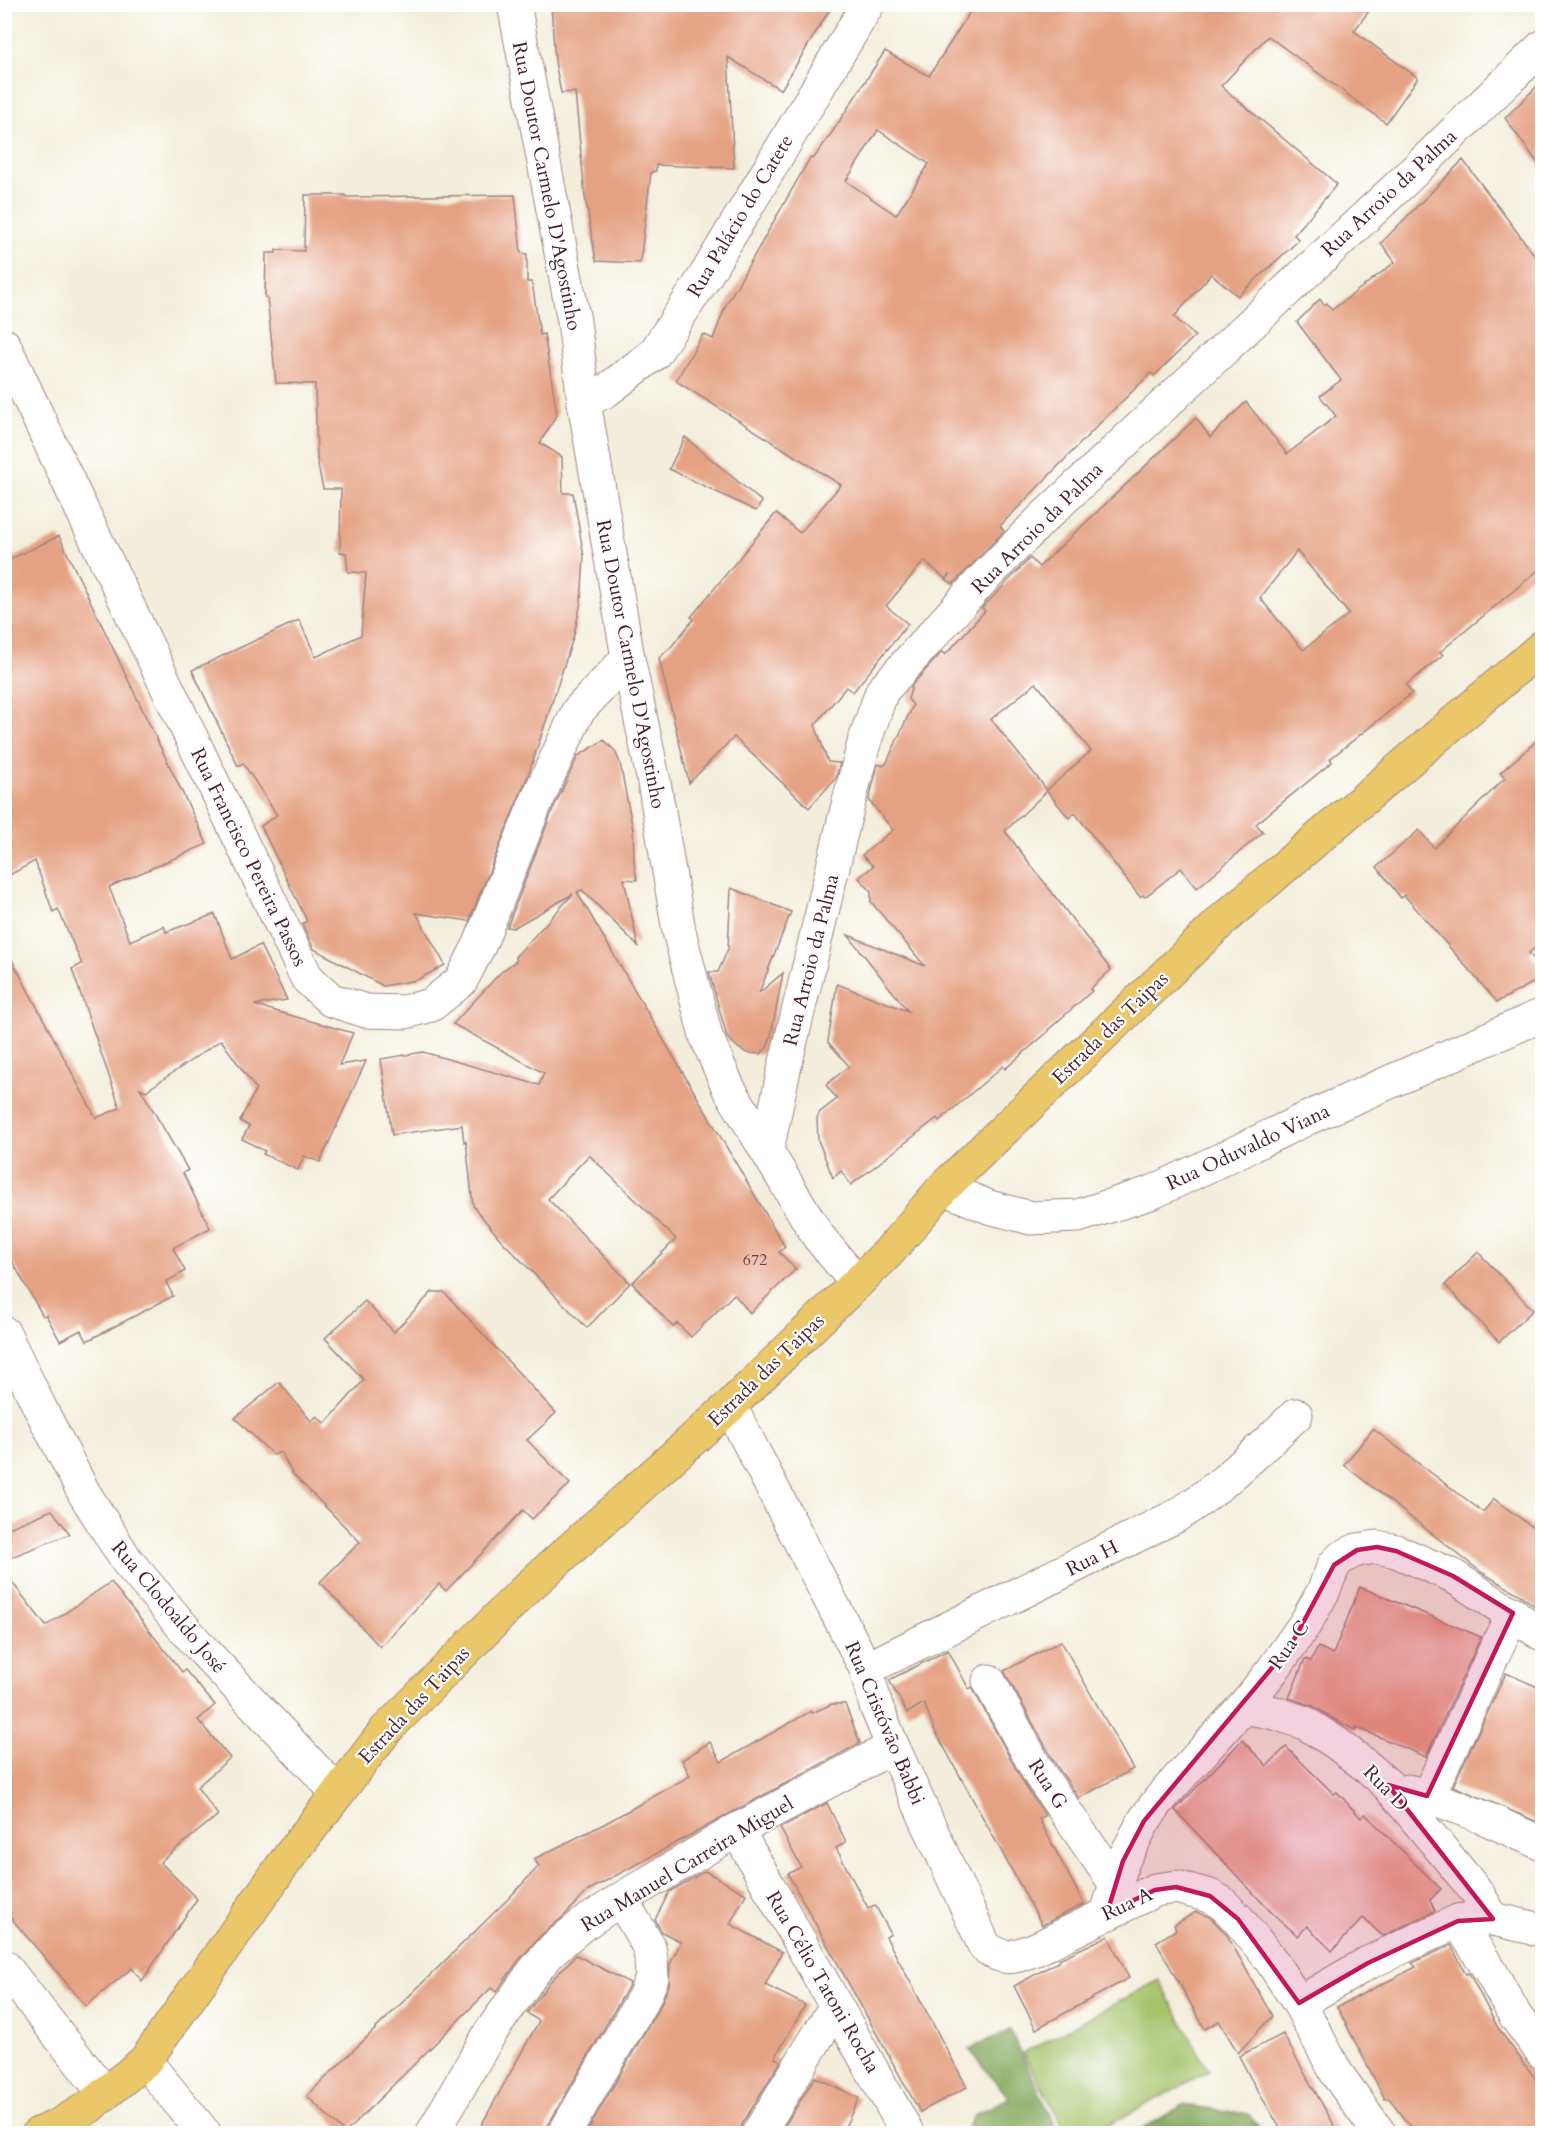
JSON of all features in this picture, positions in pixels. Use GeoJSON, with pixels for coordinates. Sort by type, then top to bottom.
{"type":"FeatureCollection","features":[{"type":"Feature","properties":{"kind":"main road","name":"Estrada das Taipas"},"geometry":{"type":"LineString","coordinates":[[38,2133],[57,2126],[90,2107],[145,2061],[282,1866],[386,1730],[527,1588],[730,1406],[888,1253],[943,1188],[1228,915],[1542,647]]}},
{"type":"Feature","properties":{"kind":"street","name":"Rua Doutor Carmelo D'Agostinho"},"geometry":{"type":"LineString","coordinates":[[514,4],[574,321],[584,402],[628,658],[654,782],[679,931],[706,1035],[728,1087],[818,1236],[857,1283]]}},
{"type":"Feature","properties":{"kind":"street","name":"Rua Palácio do Catete"},"geometry":{"type":"LineString","coordinates":[[584,402],[606,390],[654,354],[704,278],[868,4]]}},
{"type":"Feature","properties":{"kind":"street","name":"Rua Arroio da Palma"},"geometry":{"type":"LineString","coordinates":[[767,1150],[783,1074],[864,743],[882,691],[982,580],[1042,519],[1406,179],[1542,47]]}},
{"type":"Feature","properties":{"kind":"street","name":"Rua Francisco Pereira Passos"},"geometry":{"type":"LineString","coordinates":[[4,345],[307,978],[331,1000],[366,1011],[405,1012],[431,1005],[461,981],[480,944],[534,807],[578,711],[628,658]]}},
{"type":"Feature","properties":{"kind":"street","name":"Rua Oduvaldo Viana"},"geometry":{"type":"LineString","coordinates":[[943,1188],[989,1207],[1031,1218],[1078,1216],[1153,1192],[1308,1118],[1542,1015]]}},
{"type":"Feature","properties":{"kind":"street","name":"Rua Clodoaldo José"},"geometry":{"type":"LineString","coordinates":[[4,1333],[84,1493],[127,1561],[200,1647],[337,1792]]}},
{"type":"Feature","properties":{"kind":"street","name":"Rua Cristóvão Babbi"},"geometry":{"type":"LineString","coordinates":[[730,1406],[866,1669],[876,1706],[893,1748],[985,1947]]}},
{"type":"Feature","properties":{"kind":"street","name":"Rua H"},"geometry":{"type":"LineString","coordinates":[[866,1669],[1176,1516],[1235,1472],[1296,1415]]}},
{"type":"Feature","properties":{"kind":"street","name":"Rua C"},"geometry":{"type":"LineString","coordinates":[[1111,1898],[1130,1845],[1159,1800],[1243,1707],[1305,1624],[1323,1592],[1334,1565],[1342,1557],[1357,1550],[1377,1546],[1396,1551],[1453,1576],[1542,1634]]}},
{"type":"Feature","properties":{"kind":"street"},"geometry":{"type":"LineString","coordinates":[[1427,1796],[1444,1765],[1513,1613]]}},
{"type":"Feature","properties":{"kind":"street","name":"Rua G"},"geometry":{"type":"LineString","coordinates":[[989,1681],[1111,1898]]}},
{"type":"Feature","properties":{"kind":"street","name":"Rua D"},"geometry":{"type":"LineString","coordinates":[[1243,1707],[1275,1713],[1305,1723],[1336,1743],[1388,1785],[1476,1891],[1493,1919]]}},
{"type":"Feature","properties":{"kind":"street","name":"Rua Manuel Carreira Miguel"},"geometry":{"type":"LineString","coordinates":[[432,2133],[490,2033],[534,1971],[554,1948],[582,1925],[621,1899],[737,1830],[893,1748]]}},
{"type":"Feature","properties":{"kind":"street"},"geometry":{"type":"LineString","coordinates":[[1388,1785],[1427,1796],[1508,1827],[1542,1844]]}},
{"type":"Feature","properties":{"kind":"street","name":"Rua Célio Tatoni Rocha"},"geometry":{"type":"LineString","coordinates":[[737,1830],[908,2133]]}},
{"type":"Feature","properties":{"kind":"street","name":"Rua A"},"geometry":{"type":"LineString","coordinates":[[985,1947],[998,1956],[1015,1956],[1036,1949],[1111,1898],[1176,1887],[1210,1896],[1221,1902],[1238,1919],[1268,1956],[1299,2003],[1336,2074],[1380,2133]]}},
{"type":"Feature","properties":{"kind":"street"},"geometry":{"type":"LineString","coordinates":[[564,2133],[644,1997],[652,1978],[649,1947],[621,1899]]}},
{"type":"Feature","properties":{"kind":"street"},"geometry":{"type":"LineString","coordinates":[[1299,2003],[1368,1963],[1458,1921],[1476,1918],[1493,1919],[1542,1930]]}},
{"type":"Feature","properties":{"kind":"street"},"geometry":{"type":"LineString","coordinates":[[1458,1921],[1491,1972],[1516,2017],[1542,2052]]}},
{"type":"Feature","properties":{"kind":"street"},"geometry":{"type":"LineString","coordinates":[[4,1966],[105,2094]]}},
{"type":"Feature","properties":{"kind":"street"},"geometry":{"type":"LineString","coordinates":[[758,2133],[836,2006]]}},
{"type":"Feature","properties":{"kind":"street"},"geometry":{"type":"LineString","coordinates":[[145,2061],[205,2133]]}},
{"type":"Feature","properties":{"kind":"highlighted area"},"geometry":{"type":"Polygon","coordinates":[[[1377,1547],[1396,1551],[1453,1576],[1513,1613],[1427,1796],[1388,1785],[1493,1919],[1458,1921],[1368,1963],[1299,2003],[1238,1919],[1210,1896],[1176,1887],[1155,1890],[1107,1913],[1123,1861],[1144,1821],[1291,1645],[1334,1565],[1357,1550],[1377,1547]]]}},
{"type":"Feature","properties":{"kind":"green space"},"geometry":{"type":"Polygon","coordinates":[[[1159,1980],[1209,2071],[1093,2133],[1067,2133],[1023,2053],[1159,1980]]]}},
{"type":"Feature","properties":{"kind":"green space"},"geometry":{"type":"Polygon","coordinates":[[[1010,2030],[1059,2133],[965,2133],[974,2115],[1009,2098],[969,2049],[1010,2030]]]}},
{"type":"Feature","properties":{"kind":"green space"},"geometry":{"type":"Polygon","coordinates":[[[1183,2105],[1248,2114],[1264,2133],[1135,2133],[1183,2105]]]}},
{"type":"Feature","properties":{"kind":"building"},"geometry":{"type":"Polygon","coordinates":[[[551,4],[833,4],[781,90],[728,57],[734,168],[656,165],[656,171],[651,172],[640,263],[596,261],[585,196],[575,92],[561,93],[555,62],[551,4]]]}},
{"type":"Feature","properties":{"kind":"building"},"geometry":{"type":"Polygon","coordinates":[[[975,4],[1374,4],[1354,31],[1418,78],[1386,123],[1268,36],[1221,86],[1337,184],[1294,235],[1299,240],[1238,296],[1211,274],[1174,317],[1195,336],[1154,376],[1151,373],[1104,419],[1000,526],[1004,531],[953,584],[947,580],[949,574],[946,579],[924,561],[886,606],[908,624],[853,692],[846,687],[815,725],[828,762],[840,763],[836,778],[809,808],[734,737],[689,783],[659,658],[694,619],[691,617],[776,513],[800,533],[841,485],[676,381],[703,334],[713,339],[726,305],[810,158],[813,159],[831,134],[885,51],[929,76],[975,4]],[[878,130],[846,181],[896,215],[929,164],[878,130]]]}},
{"type":"Feature","properties":{"kind":"building"},"geometry":{"type":"Polygon","coordinates":[[[1542,81],[1542,169],[1505,118],[1542,81]]]}},
{"type":"Feature","properties":{"kind":"building"},"geometry":{"type":"Polygon","coordinates":[[[1463,160],[1542,265],[1542,567],[1440,652],[1443,655],[1406,685],[1412,693],[1330,759],[1332,762],[1256,824],[1263,832],[1197,888],[1181,868],[1145,897],[1143,895],[1140,897],[1075,813],[1069,818],[1047,791],[1005,831],[1111,970],[1049,1031],[1005,1069],[1003,1066],[939,1121],[937,1118],[851,1185],[841,1171],[833,1178],[818,1140],[817,1118],[820,1112],[837,1099],[826,1085],[849,1066],[828,1042],[837,984],[908,1011],[848,935],[925,966],[871,902],[871,891],[859,878],[873,866],[862,855],[893,830],[869,800],[878,764],[883,766],[886,764],[913,705],[908,699],[912,685],[942,652],[945,655],[985,611],[982,608],[1030,558],[1039,567],[1196,418],[1210,437],[1246,402],[1287,454],[1336,416],[1320,396],[1341,380],[1297,322],[1320,299],[1332,310],[1395,262],[1381,243],[1463,160]],[[1297,551],[1260,598],[1303,650],[1349,614],[1297,551]],[[1036,683],[991,719],[1047,790],[1091,751],[1036,683]]]}},
{"type":"Feature","properties":{"kind":"building"},"geometry":{"type":"Polygon","coordinates":[[[305,195],[345,195],[345,197],[515,195],[521,253],[527,254],[527,282],[532,282],[540,335],[544,334],[557,414],[540,443],[562,457],[563,493],[573,493],[584,557],[581,602],[574,635],[530,770],[469,921],[416,913],[445,965],[417,980],[383,986],[314,949],[302,924],[307,921],[261,826],[277,815],[243,763],[238,766],[192,670],[299,620],[316,657],[361,635],[366,573],[348,572],[346,553],[340,552],[341,489],[323,489],[317,460],[315,384],[276,383],[267,297],[265,297],[266,253],[276,253],[276,250],[304,251],[305,195]]]}},
{"type":"Feature","properties":{"kind":"building"},"geometry":{"type":"Polygon","coordinates":[[[685,437],[762,502],[756,511],[669,469],[685,437]]]}},
{"type":"Feature","properties":{"kind":"building"},"geometry":{"type":"Polygon","coordinates":[[[59,536],[207,844],[109,887],[130,941],[164,926],[166,932],[215,914],[232,959],[260,945],[287,1000],[254,1005],[353,1033],[339,1065],[366,1061],[320,1162],[304,1156],[298,1170],[263,1154],[265,1151],[242,1139],[249,1126],[240,1121],[256,1089],[221,1040],[146,1091],[140,1088],[188,1170],[183,1173],[210,1228],[173,1248],[185,1271],[166,1282],[173,1296],[87,1341],[81,1330],[60,1341],[46,1315],[43,1316],[4,1247],[4,945],[96,1118],[120,1108],[72,969],[82,964],[58,909],[53,912],[35,861],[4,878],[4,562],[59,536]]]}},
{"type":"Feature","properties":{"kind":"building"},"geometry":{"type":"Polygon","coordinates":[[[1542,736],[1542,941],[1529,953],[1542,969],[1542,978],[1497,1002],[1404,895],[1401,898],[1377,867],[1419,830],[1434,848],[1505,778],[1500,773],[1542,736]]]}},
{"type":"Feature","properties":{"kind":"building"},"geometry":{"type":"Polygon","coordinates":[[[604,740],[615,751],[620,763],[633,830],[637,880],[624,879],[638,946],[582,890],[577,892],[785,1247],[779,1252],[796,1269],[750,1313],[734,1294],[691,1337],[677,1323],[673,1327],[632,1283],[676,1239],[589,1155],[548,1199],[630,1283],[587,1328],[501,1240],[473,1206],[466,1141],[464,1142],[462,1125],[392,1135],[381,1059],[423,1052],[539,1085],[544,1073],[453,1024],[501,972],[517,960],[515,957],[573,894],[513,928],[507,927],[551,814],[578,756],[604,740]]]}},
{"type":"Feature","properties":{"kind":"building"},"geometry":{"type":"Polygon","coordinates":[[[731,888],[791,912],[759,993],[783,973],[771,1035],[768,1046],[761,1054],[747,1053],[727,1037],[709,972],[718,972],[728,949],[731,888]]]}},
{"type":"Feature","properties":{"kind":"building"},"geometry":{"type":"Polygon","coordinates":[[[1478,1252],[1533,1310],[1499,1342],[1445,1285],[1478,1252]]]}},
{"type":"Feature","properties":{"kind":"building"},"geometry":{"type":"Polygon","coordinates":[[[432,1292],[444,1292],[556,1413],[527,1440],[570,1484],[532,1519],[523,1510],[446,1591],[439,1584],[380,1647],[320,1582],[360,1542],[292,1473],[281,1452],[273,1455],[235,1418],[279,1382],[311,1421],[317,1416],[325,1424],[364,1380],[325,1338],[365,1301],[394,1332],[432,1292]]]}},
{"type":"Feature","properties":{"kind":"building"},"geometry":{"type":"Polygon","coordinates":[[[1373,1429],[1483,1512],[1494,1499],[1542,1534],[1542,1612],[1522,1596],[1481,1572],[1344,1465],[1373,1429]]]}},
{"type":"Feature","properties":{"kind":"building"},"geometry":{"type":"Polygon","coordinates":[[[52,1510],[70,1534],[4,1560],[4,1530],[52,1510]]]}},
{"type":"Feature","properties":{"kind":"building"},"geometry":{"type":"Polygon","coordinates":[[[4,1572],[46,1626],[111,1582],[182,1672],[185,1670],[215,1705],[198,1720],[230,1758],[197,1787],[218,1815],[160,1862],[197,1899],[142,1981],[132,1968],[86,2006],[4,1910],[4,1572]]]}},
{"type":"Feature","properties":{"kind":"building"},"geometry":{"type":"Polygon","coordinates":[[[1360,1587],[1481,1637],[1426,1757],[1356,1727],[1356,1730],[1315,1707],[1289,1698],[1305,1659],[1311,1661],[1318,1647],[1333,1654],[1360,1587]]]}},
{"type":"Feature","properties":{"kind":"building"},"geometry":{"type":"Polygon","coordinates":[[[1061,1641],[1133,1769],[1079,1798],[1056,1765],[1004,1671],[1061,1641]]]}},
{"type":"Feature","properties":{"kind":"building"},"geometry":{"type":"Polygon","coordinates":[[[948,1650],[969,1689],[972,1687],[1024,1784],[1045,1815],[1039,1819],[1084,1904],[1042,1925],[934,1729],[924,1703],[907,1713],[889,1680],[948,1650]]]}},
{"type":"Feature","properties":{"kind":"building"},"geometry":{"type":"Polygon","coordinates":[[[1506,1673],[1542,1689],[1542,1824],[1453,1786],[1506,1673]]]}},
{"type":"Feature","properties":{"kind":"building"},"geometry":{"type":"Polygon","coordinates":[[[832,1704],[845,1704],[860,1743],[589,1890],[564,1916],[540,1936],[496,1992],[491,1988],[345,2133],[307,2096],[508,1899],[539,1866],[534,1859],[606,1823],[690,1776],[682,1760],[710,1742],[721,1762],[811,1711],[812,1713],[832,1704]]]}},
{"type":"Feature","properties":{"kind":"building"},"geometry":{"type":"Polygon","coordinates":[[[1242,1740],[1267,1766],[1286,1747],[1334,1794],[1337,1792],[1361,1818],[1365,1814],[1441,1889],[1430,1900],[1435,1911],[1383,1936],[1363,1918],[1332,1951],[1307,1926],[1298,1936],[1271,1912],[1175,1810],[1242,1740]]]}},
{"type":"Feature","properties":{"kind":"building"},"geometry":{"type":"Polygon","coordinates":[[[827,1803],[846,1842],[836,1848],[868,1908],[875,1905],[891,1934],[886,1937],[967,2087],[920,2112],[788,1874],[801,1867],[780,1828],[827,1803]]]}},
{"type":"Feature","properties":{"kind":"building"},"geometry":{"type":"Polygon","coordinates":[[[705,1871],[746,1894],[730,1924],[782,1952],[765,1985],[805,2005],[775,2058],[781,2061],[742,2124],[739,2133],[586,2133],[660,2006],[669,1985],[670,1964],[681,1942],[662,1932],[655,1920],[669,1892],[705,1871]]]}},
{"type":"Feature","properties":{"kind":"building"},"geometry":{"type":"Polygon","coordinates":[[[1196,1912],[1210,1917],[1227,1935],[1272,2016],[1238,2053],[1219,2021],[1205,2029],[1156,1942],[1176,1930],[1174,1925],[1196,1912]]]}},
{"type":"Feature","properties":{"kind":"building"},"geometry":{"type":"Polygon","coordinates":[[[1108,1936],[1129,1978],[1036,2029],[1014,1986],[1060,1961],[1059,1959],[1108,1936]]]}},
{"type":"Feature","properties":{"kind":"building"},"geometry":{"type":"Polygon","coordinates":[[[1451,1945],[1466,1974],[1469,1973],[1498,2028],[1542,2088],[1542,2133],[1416,2133],[1389,2098],[1385,2099],[1337,2007],[1416,1967],[1412,1963],[1451,1945]]]}},
{"type":"Feature","properties":{"kind":"building"},"geometry":{"type":"Polygon","coordinates":[[[576,1955],[630,1983],[627,1989],[545,2133],[477,2133],[539,2021],[527,2013],[549,1983],[576,1955]]]}},
{"type":"Feature","properties":{"kind":"building"},"geometry":{"type":"Polygon","coordinates":[[[1283,2034],[1339,2133],[1283,2133],[1252,2081],[1239,2056],[1283,2034]]]}},
{"type":"Feature","properties":{"kind":"building"},"geometry":{"type":"Polygon","coordinates":[[[815,2077],[859,2098],[842,2133],[780,2133],[815,2077]]]}}]}
